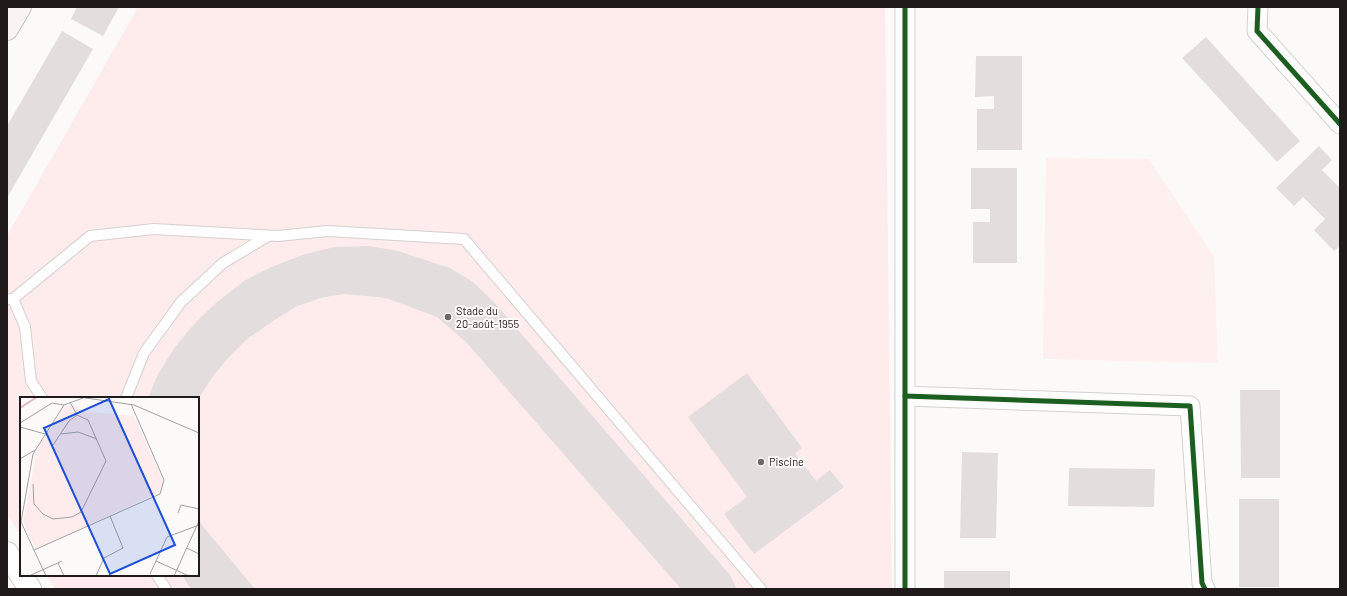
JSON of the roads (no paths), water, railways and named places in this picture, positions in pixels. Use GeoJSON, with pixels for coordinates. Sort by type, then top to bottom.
{"type":"FeatureCollection","features":[{"type":"Feature","properties":{"kind":"main road"},"geometry":{"type":"LineString","coordinates":[[7,28],[20,7]]}},
{"type":"Feature","properties":{"kind":"street"},"geometry":{"type":"LineString","coordinates":[[905,7],[905,589]]}},
{"type":"Feature","properties":{"kind":"street"},"geometry":{"type":"LineString","coordinates":[[1258,7],[1257,31],[1340,124]]}},
{"type":"Feature","properties":{"kind":"street"},"geometry":{"type":"LineString","coordinates":[[905,396],[1190,406],[1202,583],[1205,589]]}},
{"type":"Feature","properties":{"kind":"street"},"geometry":{"type":"LineString","coordinates":[[7,554],[20,574]]}},
{"type":"Feature","properties":{"kind":"street"},"geometry":{"type":"LineString","coordinates":[[21,576],[30,589]]}},
{"type":"Feature","properties":{"kind":"lane"},"geometry":{"type":"LineString","coordinates":[[41,397],[31,380],[25,327],[10,299],[90,236],[154,229],[268,236],[327,231],[464,239],[761,589]]}},
{"type":"Feature","properties":{"kind":"lane"},"geometry":{"type":"LineString","coordinates":[[126,397],[144,353],[181,302],[224,263],[268,236]]}},
{"type":"Feature","properties":{"kind":"lane"},"geometry":{"type":"LineString","coordinates":[[158,576],[166,589]]}},
{"type":"Feature","properties":{"kind":"place","name":"Stade du 20-août-1955"},"geometry":{"type":"Point","coordinates":[448,317]}},
{"type":"Feature","properties":{"kind":"place","name":"Piscine"},"geometry":{"type":"Point","coordinates":[761,462]}}]}
